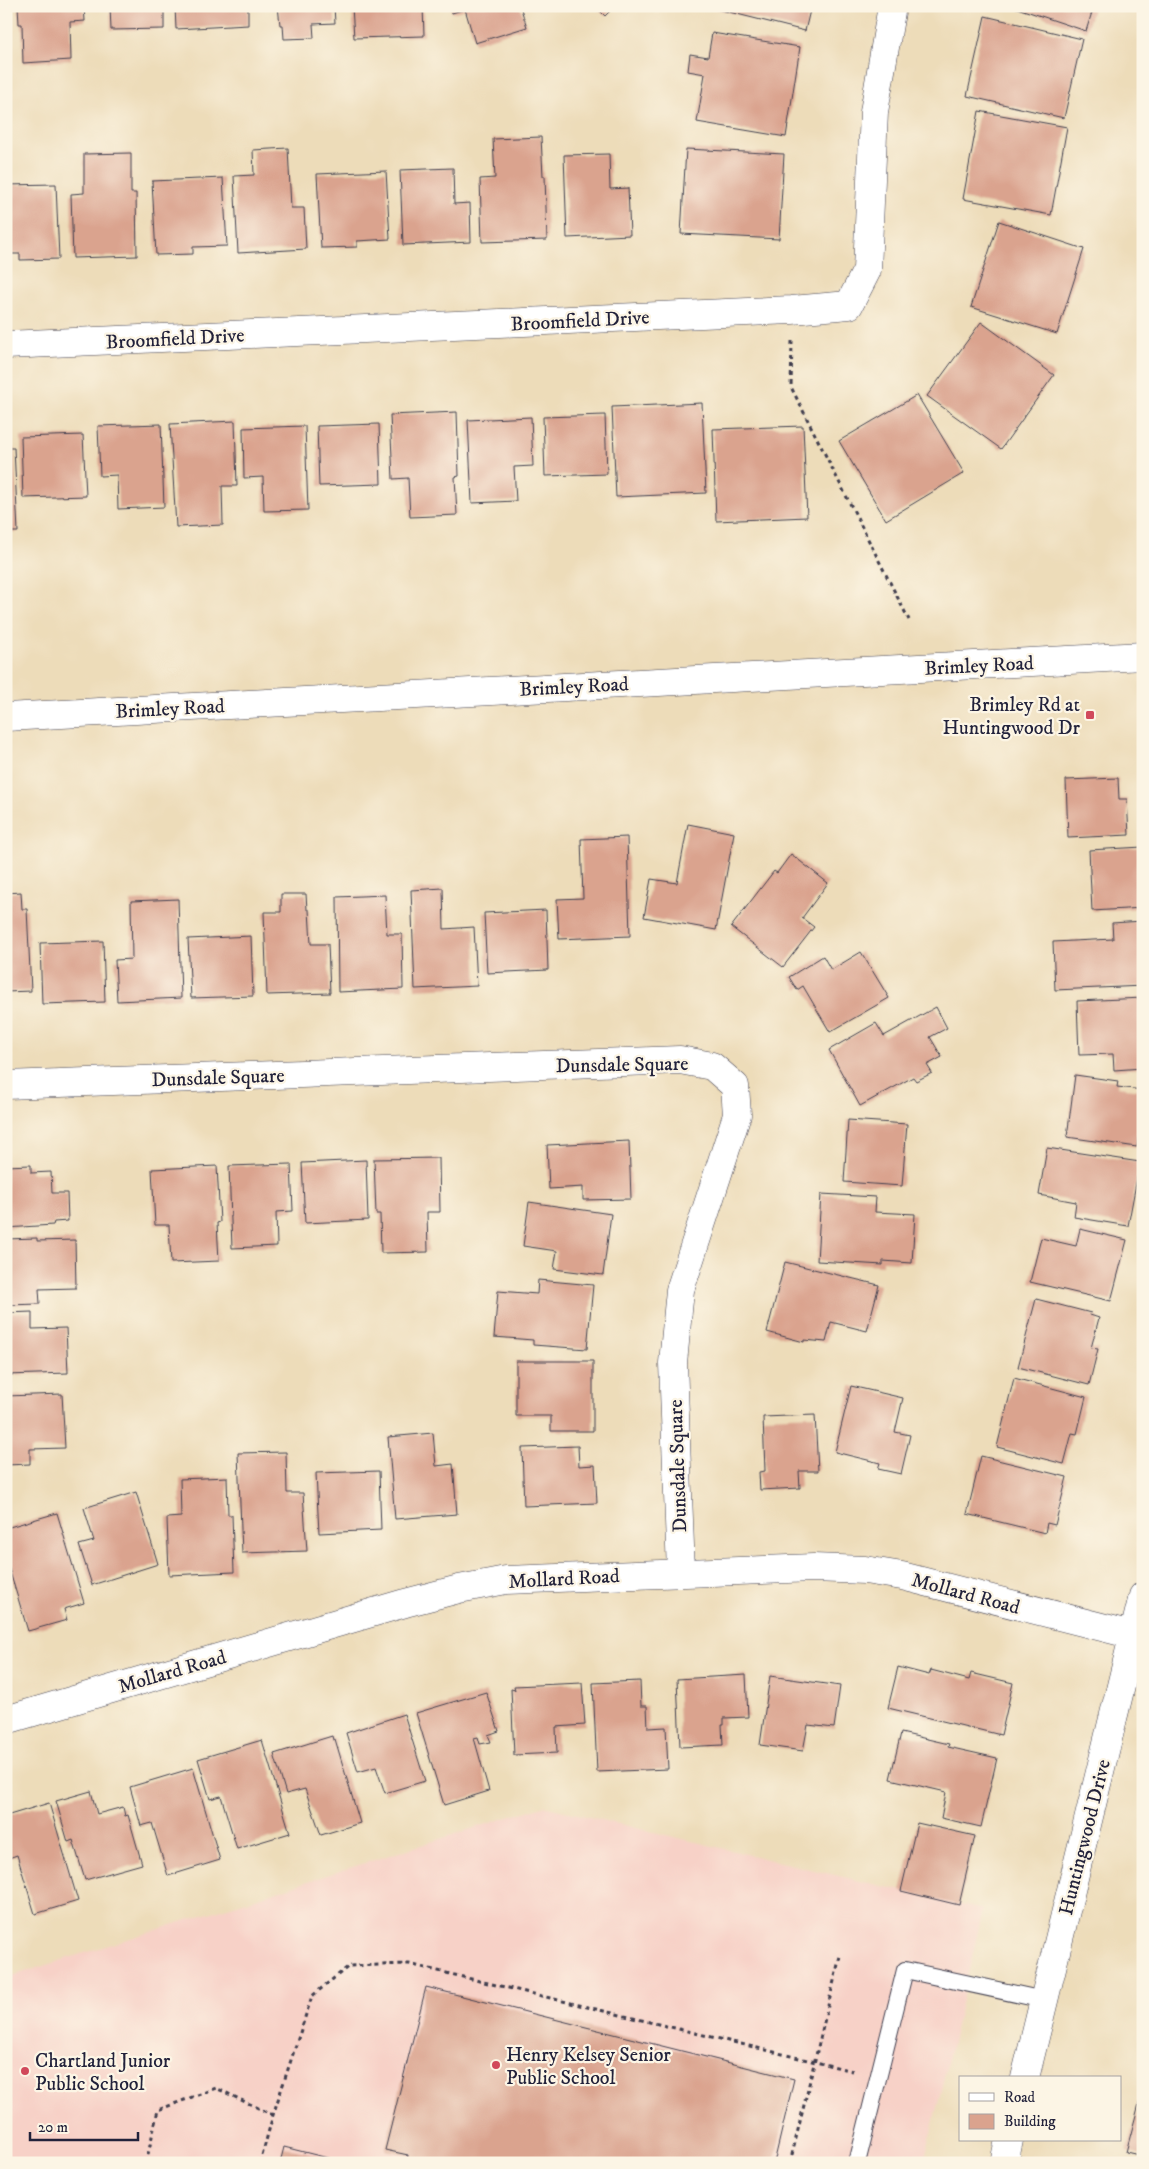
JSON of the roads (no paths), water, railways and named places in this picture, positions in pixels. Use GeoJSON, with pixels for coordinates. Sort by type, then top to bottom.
{"type":"FeatureCollection","features":[{"type":"Feature","properties":{"kind":"street","name":"Broomfield Drive"},"geometry":{"type":"LineString","coordinates":[[6,345],[792,310],[849,305],[867,270],[874,112],[892,6]]}},
{"type":"Feature","properties":{"kind":"street","name":"Brimley Road"},"geometry":{"type":"LineString","coordinates":[[6,717],[1143,656]]}},
{"type":"Feature","properties":{"kind":"street","name":"Dunsdale Square"},"geometry":{"type":"LineString","coordinates":[[6,1085],[680,1060],[712,1066],[735,1086],[738,1115],[680,1290],[673,1364],[681,1572]]}},
{"type":"Feature","properties":{"kind":"street","name":"Mollard Road"},"geometry":{"type":"LineString","coordinates":[[6,1720],[405,1602],[506,1580],[814,1568],[865,1570],[902,1576],[1134,1635]]}},
{"type":"Feature","properties":{"kind":"street","name":"Huntingwood Drive"},"geometry":{"type":"LineString","coordinates":[[1025,2076],[1143,1596]]}},
{"type":"Feature","properties":{"kind":"street"},"geometry":{"type":"LineString","coordinates":[[1004,2163],[1009,2142]]}},
{"type":"Feature","properties":{"kind":"lane"},"geometry":{"type":"LineString","coordinates":[[857,2163],[905,1970],[1044,2000]]}},
{"type":"Feature","properties":{"kind":"place","name":"Brimley Rd at Huntingwood Dr"},"geometry":{"type":"Point","coordinates":[1090,715]}},
{"type":"Feature","properties":{"kind":"place","name":"Henry Kelsey Senior Public School"},"geometry":{"type":"Point","coordinates":[496,2065]}},
{"type":"Feature","properties":{"kind":"place","name":"Chartland Junior Public School"},"geometry":{"type":"Point","coordinates":[25,2071]}}]}
